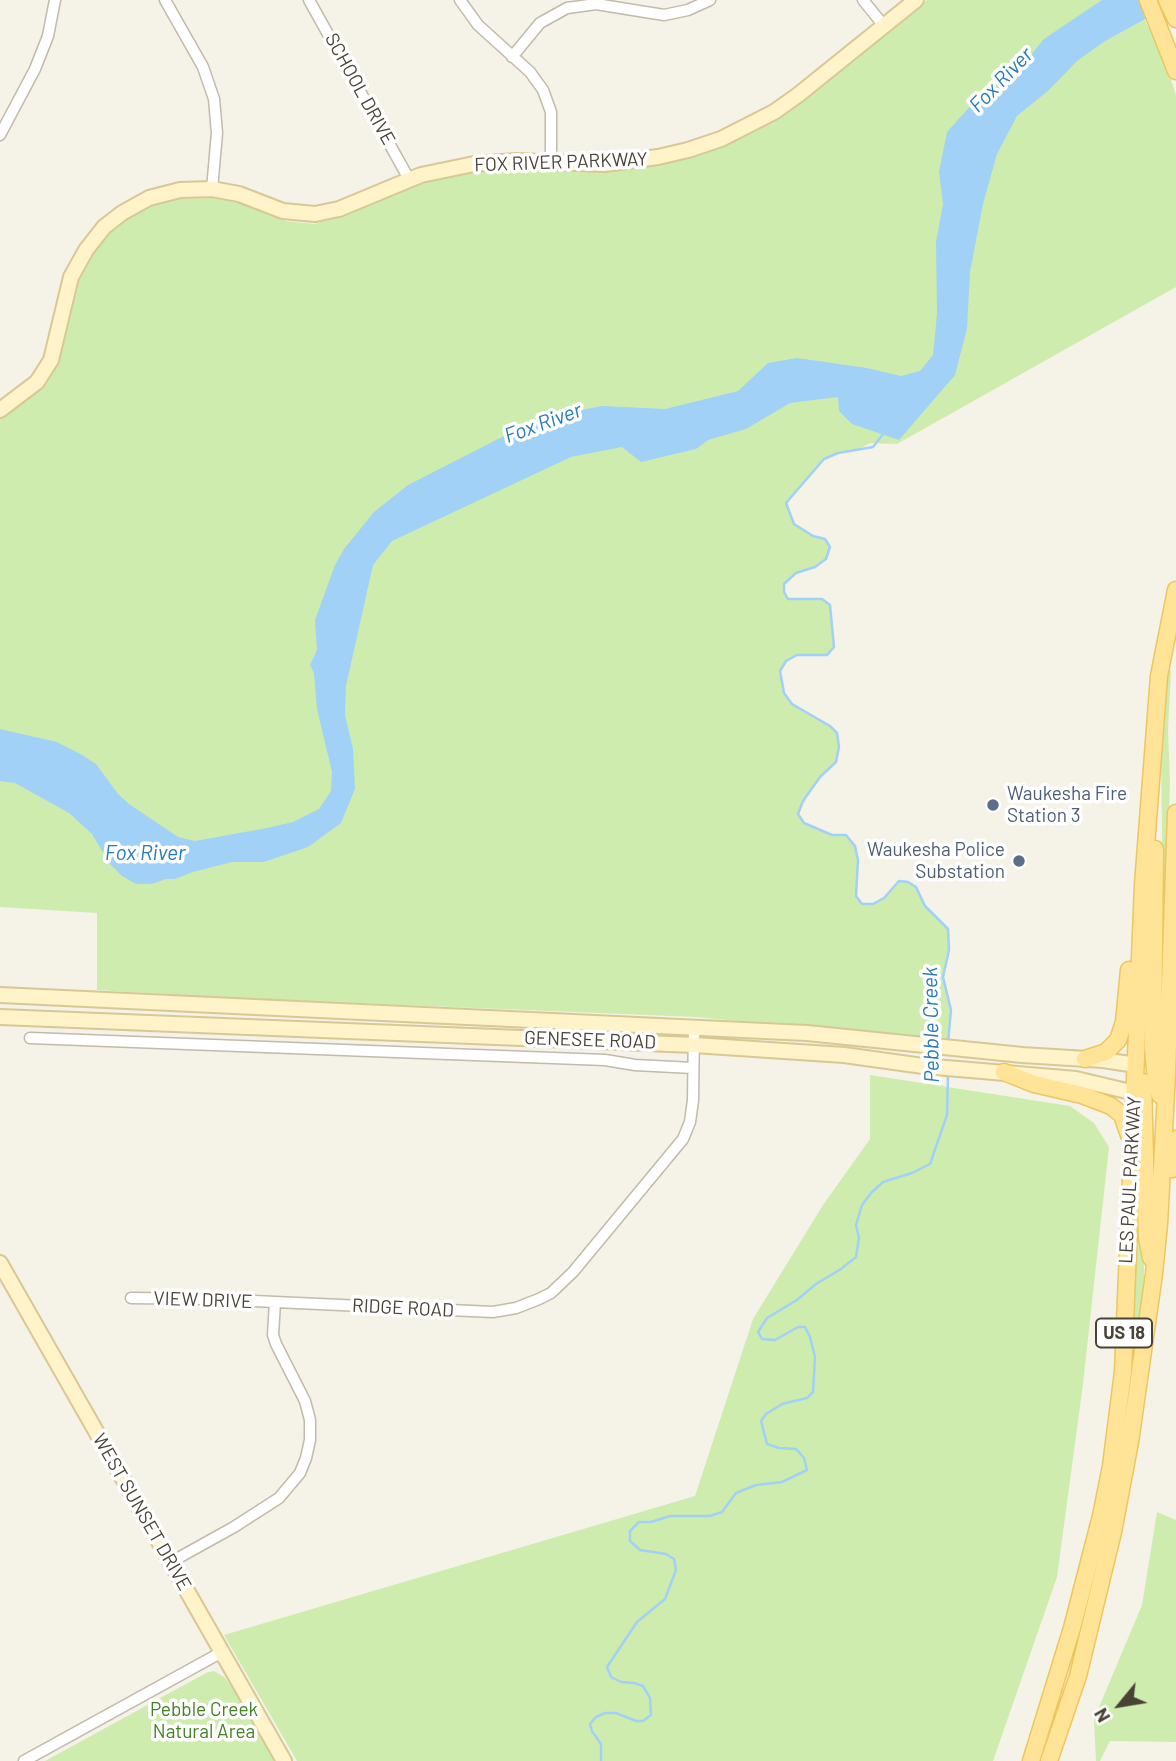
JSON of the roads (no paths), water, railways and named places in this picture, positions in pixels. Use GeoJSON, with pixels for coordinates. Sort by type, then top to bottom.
{"type":"FeatureCollection","features":[{"type":"Feature","properties":{"kind":"main road","name":"FOX RIVER PARKWAY"},"geometry":{"type":"LineString","coordinates":[[1,407],[37,382],[51,360],[71,276],[86,250],[104,227],[129,208],[149,198],[180,190],[212,189],[239,194],[283,211],[314,214],[339,209],[409,179],[474,164],[509,161],[631,162],[688,150],[747,127],[790,101],[916,0]]}},
{"type":"Feature","properties":{"kind":"main road"},"geometry":{"type":"LineString","coordinates":[[1148,0],[1176,71]]}},
{"type":"Feature","properties":{"kind":"main road"},"geometry":{"type":"LineString","coordinates":[[1167,0],[1176,19]]}},
{"type":"Feature","properties":{"kind":"main road","name":"LES PAUL PARKWAY"},"geometry":{"type":"LineString","coordinates":[[1160,1088],[1136,1065],[1143,885],[1159,676],[1176,592]]}},
{"type":"Feature","properties":{"kind":"main road"},"geometry":{"type":"LineString","coordinates":[[1153,752],[1156,911],[1153,1038],[1160,1088],[1147,1238],[1154,1274]]}},
{"type":"Feature","properties":{"kind":"main road","name":"LES PAUL PARKWAY"},"geometry":{"type":"LineString","coordinates":[[1033,1757],[1088,1570],[1111,1466],[1123,1372],[1132,1150],[1160,1088],[1170,959],[1176,813]]}},
{"type":"Feature","properties":{"kind":"main road"},"geometry":{"type":"LineString","coordinates":[[1086,1059],[1109,1050],[1122,1031],[1127,1008],[1132,933],[1143,885]]}},
{"type":"Feature","properties":{"kind":"main road"},"geometry":{"type":"LineString","coordinates":[[1170,959],[1176,1016]]}},
{"type":"Feature","properties":{"kind":"main road","name":"GENESEE ROAD"},"geometry":{"type":"LineString","coordinates":[[0,995],[807,1033],[1136,1065],[1160,1088]]}},
{"type":"Feature","properties":{"kind":"main road"},"geometry":{"type":"LineString","coordinates":[[0,1001],[17,996]]}},
{"type":"Feature","properties":{"kind":"main road","name":"GENESEE ROAD"},"geometry":{"type":"LineString","coordinates":[[0,1017],[694,1045],[844,1055],[923,1066],[1160,1088]]}},
{"type":"Feature","properties":{"kind":"main road"},"geometry":{"type":"LineString","coordinates":[[1004,1072],[1034,1084],[1082,1095],[1111,1106],[1125,1120],[1132,1150]]}},
{"type":"Feature","properties":{"kind":"main road"},"geometry":{"type":"LineString","coordinates":[[1154,1274],[1167,1238],[1176,1139]]}},
{"type":"Feature","properties":{"kind":"main road","name":"WEST SUNSET DRIVE"},"geometry":{"type":"LineString","coordinates":[[0,1263],[284,1761]]}},
{"type":"Feature","properties":{"kind":"main road","name":"LES PAUL PARKWAY"},"geometry":{"type":"LineString","coordinates":[[1050,1758],[1078,1676],[1102,1585],[1124,1476],[1154,1274]]}},
{"type":"Feature","properties":{"kind":"street"},"geometry":{"type":"LineString","coordinates":[[0,135],[35,69],[48,36],[55,0]]}},
{"type":"Feature","properties":{"kind":"street"},"geometry":{"type":"LineString","coordinates":[[165,0],[203,67],[214,99],[217,133],[212,189]]}},
{"type":"Feature","properties":{"kind":"street","name":"SCHOOL DRIVE"},"geometry":{"type":"LineString","coordinates":[[309,0],[409,179]]}},
{"type":"Feature","properties":{"kind":"street"},"geometry":{"type":"LineString","coordinates":[[460,0],[478,25],[539,82],[548,100],[553,126],[551,162]]}},
{"type":"Feature","properties":{"kind":"street"},"geometry":{"type":"LineString","coordinates":[[512,57],[544,19],[566,8],[596,5],[664,15],[688,10],[710,0]]}},
{"type":"Feature","properties":{"kind":"street"},"geometry":{"type":"LineString","coordinates":[[863,0],[884,26]]}},
{"type":"Feature","properties":{"kind":"street","name":"RIDGE ROAD"},"geometry":{"type":"LineString","coordinates":[[275,1302],[493,1312],[516,1308],[539,1299],[562,1284],[683,1139],[690,1122],[693,1100],[694,1027]]}},
{"type":"Feature","properties":{"kind":"street","name":"GENESEE ROAD"},"geometry":{"type":"LineString","coordinates":[[30,1038],[605,1060],[635,1065],[693,1068]]}},
{"type":"Feature","properties":{"kind":"street","name":"VIEW DRIVE"},"geometry":{"type":"LineString","coordinates":[[131,1298],[275,1302]]}},
{"type":"Feature","properties":{"kind":"street"},"geometry":{"type":"LineString","coordinates":[[171,1562],[234,1527],[278,1498],[300,1473],[310,1440],[310,1420],[305,1401],[273,1335],[275,1302]]}},
{"type":"Feature","properties":{"kind":"street"},"geometry":{"type":"LineString","coordinates":[[24,1761],[222,1652]]}},
{"type":"Feature","properties":{"kind":"water","name":"Fox River"},"geometry":{"type":"Polygon","coordinates":[[[1102,0],[1176,2],[1105,41],[1077,61],[1049,90],[1017,116],[997,154],[983,204],[970,272],[967,329],[955,375],[899,440],[852,424],[839,411],[838,397],[790,403],[746,429],[708,440],[696,449],[641,462],[622,447],[571,457],[392,541],[373,565],[346,686],[345,715],[353,749],[355,789],[341,823],[308,847],[264,862],[232,862],[175,879],[136,884],[122,876],[110,864],[92,834],[69,813],[15,783],[0,781],[0,729],[57,742],[82,755],[96,764],[118,794],[129,804],[178,837],[195,841],[267,828],[293,822],[319,809],[331,791],[332,772],[317,709],[314,673],[310,665],[317,650],[315,620],[335,565],[344,549],[374,512],[408,485],[504,436],[566,413],[602,406],[665,409],[738,391],[768,363],[797,358],[901,376],[920,371],[933,355],[937,314],[936,242],[943,204],[939,172],[947,132],[974,102],[1016,73],[1044,39],[1102,0]]]}},
{"type":"Feature","properties":{"kind":"waterway","name":"Pebble Creek"},"geometry":{"type":"LineString","coordinates":[[884,433],[873,447],[838,453],[824,459],[786,503],[794,524],[813,536],[825,539],[830,547],[826,559],[815,567],[796,573],[784,584],[784,592],[788,599],[822,599],[830,605],[834,647],[827,655],[797,655],[786,661],[780,671],[784,693],[792,704],[830,726],[837,733],[839,747],[836,762],[820,777],[803,801],[798,814],[804,823],[832,835],[846,835],[855,846],[858,860],[856,896],[862,904],[873,904],[884,898],[899,881],[908,882],[916,887],[925,906],[948,929],[949,950],[943,977],[951,1010],[948,1043]]}},
{"type":"Feature","properties":{"kind":"waterway","name":"Pebble Creek"},"geometry":{"type":"LineString","coordinates":[[601,1761],[601,1744],[590,1724],[596,1717],[605,1713],[616,1713],[643,1721],[651,1715],[650,1698],[643,1686],[621,1682],[611,1677],[607,1667],[637,1622],[665,1599],[676,1570],[674,1559],[666,1554],[640,1550],[630,1541],[630,1531],[639,1522],[651,1522],[670,1516],[710,1516],[722,1512],[736,1493],[756,1485],[782,1482],[807,1470],[804,1458],[796,1449],[767,1444],[761,1421],[766,1414],[782,1404],[807,1398],[813,1392],[815,1357],[810,1337],[805,1327],[798,1327],[775,1340],[762,1339],[758,1332],[767,1318],[797,1300],[856,1257],[859,1238],[856,1225],[862,1205],[871,1193],[883,1182],[930,1164],[947,1115],[948,1074]]}},
{"type":"Feature","properties":{"kind":"place","name":"Waukesha Fire Station 3"},"geometry":{"type":"Point","coordinates":[993,805]}},
{"type":"Feature","properties":{"kind":"place","name":"Waukesha Police Substation"},"geometry":{"type":"Point","coordinates":[1019,861]}},
{"type":"Feature","properties":{"kind":"park label","name":"Pebble Creek Natural Area"},"geometry":{"type":"Point","coordinates":[204,1721]}}]}
